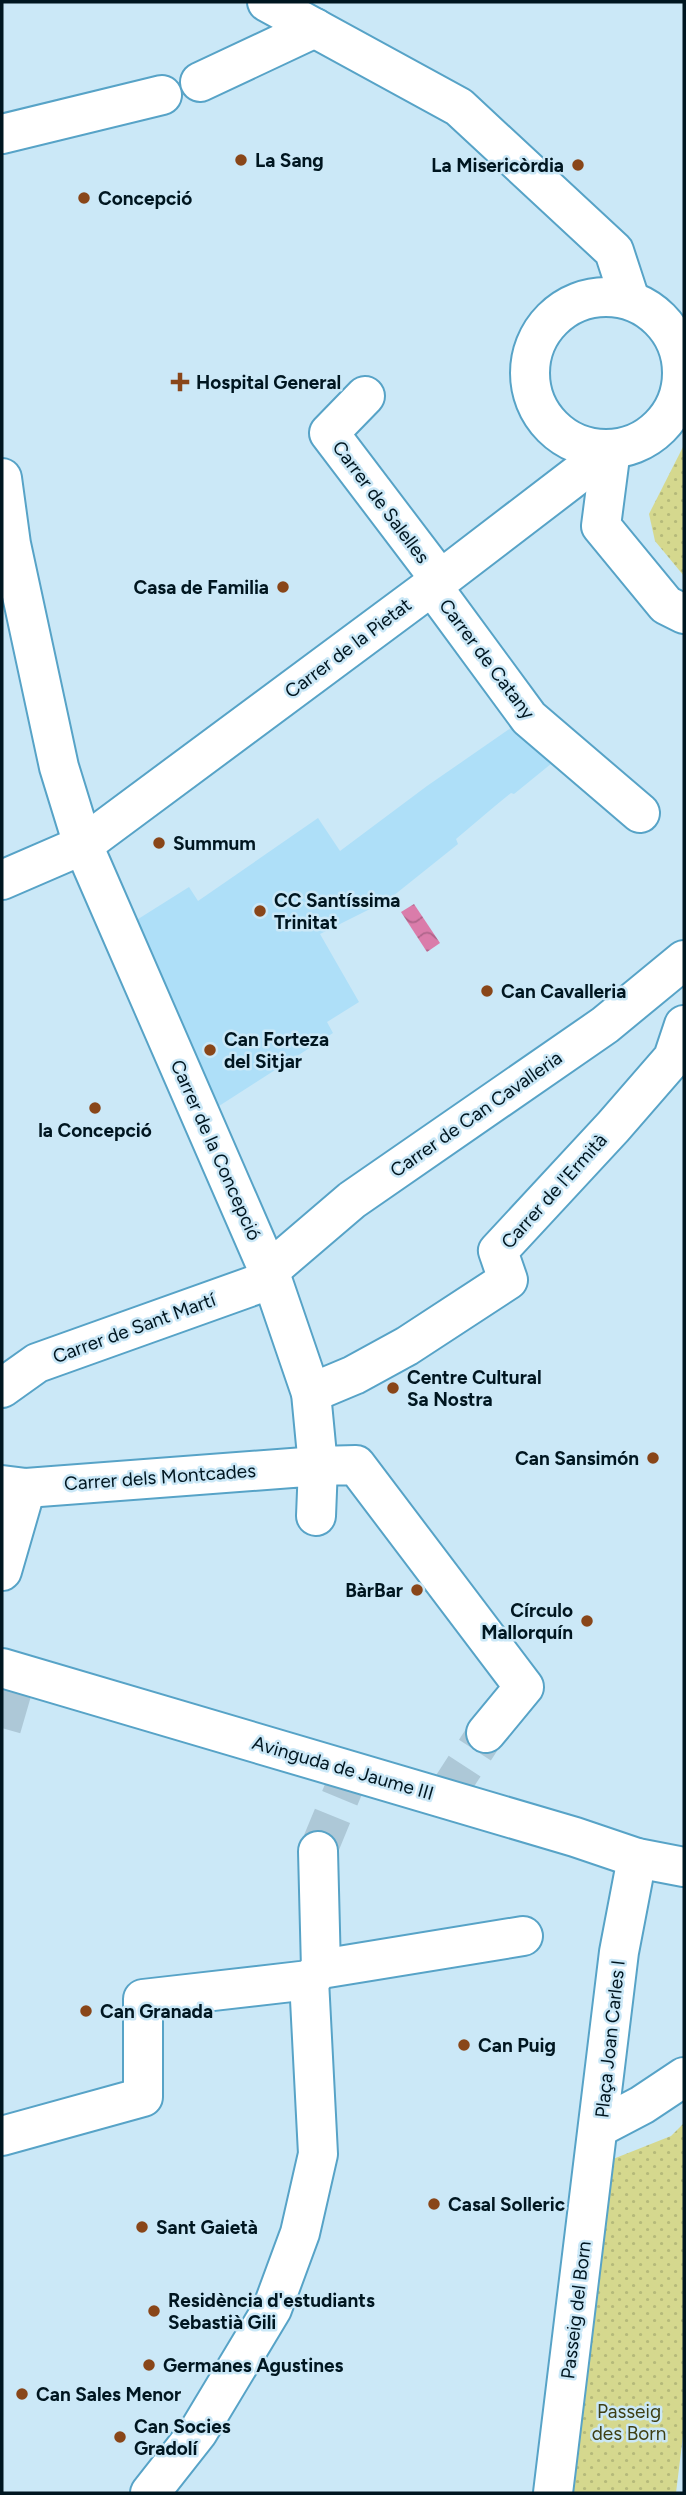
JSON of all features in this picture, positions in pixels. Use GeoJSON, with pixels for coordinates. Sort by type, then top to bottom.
{"type":"FeatureCollection","features":[{"type":"Feature","properties":{"kind":"street"},"geometry":{"type":"LineString","coordinates":[[267,2],[459,107],[614,251],[630,300]]}},
{"type":"Feature","properties":{"kind":"street"},"geometry":{"type":"LineString","coordinates":[[200,82],[315,28]]}},
{"type":"Feature","properties":{"kind":"street"},"geometry":{"type":"LineString","coordinates":[[2,134],[162,95]]}},
{"type":"Feature","properties":{"kind":"street"},"geometry":{"type":"LineString","coordinates":[[606,296],[630,300],[653,313],[671,332],[681,356],[682,383],[674,408],[658,428],[636,443],[611,449],[586,447],[564,437],[545,421],[534,399],[529,375],[532,351],[543,329],[560,311],[582,300],[606,296]]}},
{"type":"Feature","properties":{"kind":"street","name":"Carrer de Salelles"},"geometry":{"type":"LineString","coordinates":[[365,396],[328,433],[435,582]]}},
{"type":"Feature","properties":{"kind":"street"},"geometry":{"type":"LineString","coordinates":[[611,449],[601,526],[666,605],[684,614]]}},
{"type":"Feature","properties":{"kind":"street","name":"Carrer de la Pietat"},"geometry":{"type":"LineString","coordinates":[[2,880],[83,845],[611,449]]}},
{"type":"Feature","properties":{"kind":"street","name":"Carrer de la Concepció"},"geometry":{"type":"LineString","coordinates":[[2,478],[11,544],[59,767],[83,845],[270,1275],[311,1393],[318,1466],[316,1516]]}},
{"type":"Feature","properties":{"kind":"street","name":"Carrer de Catany"},"geometry":{"type":"LineString","coordinates":[[435,582],[530,718],[640,813]]}},
{"type":"Feature","properties":{"kind":"street","name":"Carrer de Can Cavalleria"},"geometry":{"type":"LineString","coordinates":[[270,1275],[352,1200],[605,1025],[684,960]]}},
{"type":"Feature","properties":{"kind":"street","name":"Carrer de l'Ermità"},"geometry":{"type":"LineString","coordinates":[[311,1393],[354,1375],[407,1346],[508,1280],[498,1251],[673,1058],[684,1025]]}},
{"type":"Feature","properties":{"kind":"street","name":"Carrer de Sant Martí"},"geometry":{"type":"LineString","coordinates":[[2,1388],[37,1363],[270,1275]]}},
{"type":"Feature","properties":{"kind":"street"},"geometry":{"type":"LineString","coordinates":[[318,1466],[356,1465],[524,1687],[486,1733]]}},
{"type":"Feature","properties":{"kind":"street","name":"Carrer dels Montcades"},"geometry":{"type":"LineString","coordinates":[[14,1487],[318,1466]]}},
{"type":"Feature","properties":{"kind":"street"},"geometry":{"type":"LineString","coordinates":[[2,1571],[14,1487]]}},
{"type":"Feature","properties":{"kind":"street","name":"Avinguda de Jaume III"},"geometry":{"type":"LineString","coordinates":[[2,1668],[575,1837],[637,1858],[684,1867]]}},
{"type":"Feature","properties":{"kind":"street"},"geometry":{"type":"LineString","coordinates":[[150,2493],[198,2432],[272,2309],[300,2233],[318,2154],[315,1974],[318,1851]]}},
{"type":"Feature","properties":{"kind":"street","name":"Plaça Joan Carles I"},"geometry":{"type":"LineString","coordinates":[[600,2127],[619,1952],[637,1858]]}},
{"type":"Feature","properties":{"kind":"street"},"geometry":{"type":"LineString","coordinates":[[2,2136],[143,2097],[143,2000],[315,1974],[523,1936]]}},
{"type":"Feature","properties":{"kind":"street","name":"Plaça Joan Carles I"},"geometry":{"type":"LineString","coordinates":[[600,2127],[642,2105],[684,2077]]}},
{"type":"Feature","properties":{"kind":"street","name":"Passeig del Born"},"geometry":{"type":"LineString","coordinates":[[553,2493],[600,2127]]}},
{"type":"Feature","properties":{"kind":"shaded area","name":"CC Santíssima Trinitat"},"geometry":{"type":"Polygon","coordinates":[[[521,721],[557,759],[495,806],[456,839],[458,844],[388,900],[320,934],[359,1002],[327,1022],[333,1033],[219,1106],[135,921],[189,887],[198,901],[318,818],[340,851],[521,721]]]}},
{"type":"Feature","properties":{"kind":"green space"},"geometry":{"type":"Polygon","coordinates":[[[684,445],[684,576],[655,541],[649,514],[684,445]]]}},
{"type":"Feature","properties":{"kind":"green space","name":"Passeig des Born"},"geometry":{"type":"Polygon","coordinates":[[[684,2123],[684,2427],[676,2493],[565,2493],[603,2163],[671,2136],[684,2123]]]}},
{"type":"Feature","properties":{"kind":"water"},"geometry":{"type":"Polygon","coordinates":[[[414,904],[440,943],[427,952],[401,912],[414,904]]]}},
{"type":"Feature","properties":{"kind":"tunnel"},"geometry":{"type":"LineString","coordinates":[[2,1728],[18,1673]]}},
{"type":"Feature","properties":{"kind":"tunnel"},"geometry":{"type":"LineString","coordinates":[[444,1798],[486,1733]]}},
{"type":"Feature","properties":{"kind":"tunnel"},"geometry":{"type":"LineString","coordinates":[[318,1851],[351,1771]]}},
{"type":"Feature","properties":{"kind":"place","name":"La Sang"},"geometry":{"type":"Point","coordinates":[241,160]}},
{"type":"Feature","properties":{"kind":"place","name":"La Misericòrdia"},"geometry":{"type":"Point","coordinates":[578,165]}},
{"type":"Feature","properties":{"kind":"place","name":"Concepció"},"geometry":{"type":"Point","coordinates":[84,198]}},
{"type":"Feature","properties":{"kind":"place","name":"Hospital General"},"geometry":{"type":"Point","coordinates":[180,382]}},
{"type":"Feature","properties":{"kind":"place","name":"Casa de Familia"},"geometry":{"type":"Point","coordinates":[283,587]}},
{"type":"Feature","properties":{"kind":"place","name":"Summum"},"geometry":{"type":"Point","coordinates":[159,843]}},
{"type":"Feature","properties":{"kind":"place","name":"CC Santíssima Trinitat"},"geometry":{"type":"Point","coordinates":[260,911]}},
{"type":"Feature","properties":{"kind":"place","name":"Can Cavalleria"},"geometry":{"type":"Point","coordinates":[487,991]}},
{"type":"Feature","properties":{"kind":"place","name":"Can Forteza del Sitjar"},"geometry":{"type":"Point","coordinates":[210,1050]}},
{"type":"Feature","properties":{"kind":"place","name":"la Concepció"},"geometry":{"type":"Point","coordinates":[95,1108]}},
{"type":"Feature","properties":{"kind":"place","name":"Centre Cultural Sa Nostra"},"geometry":{"type":"Point","coordinates":[393,1388]}},
{"type":"Feature","properties":{"kind":"place","name":"Can Sansimón"},"geometry":{"type":"Point","coordinates":[653,1458]}},
{"type":"Feature","properties":{"kind":"place","name":"BàrBar"},"geometry":{"type":"Point","coordinates":[417,1590]}},
{"type":"Feature","properties":{"kind":"place","name":"Círculo Mallorquín"},"geometry":{"type":"Point","coordinates":[587,1621]}},
{"type":"Feature","properties":{"kind":"place","name":"Can Granada"},"geometry":{"type":"Point","coordinates":[86,2011]}},
{"type":"Feature","properties":{"kind":"place","name":"Can Puig"},"geometry":{"type":"Point","coordinates":[464,2045]}},
{"type":"Feature","properties":{"kind":"place","name":"Casal Solleric"},"geometry":{"type":"Point","coordinates":[434,2204]}},
{"type":"Feature","properties":{"kind":"place","name":"Sant Gaietà"},"geometry":{"type":"Point","coordinates":[142,2227]}},
{"type":"Feature","properties":{"kind":"place","name":"Residència d'estudiants Sebastià Gili"},"geometry":{"type":"Point","coordinates":[154,2311]}},
{"type":"Feature","properties":{"kind":"place","name":"Germanes Agustines"},"geometry":{"type":"Point","coordinates":[149,2365]}},
{"type":"Feature","properties":{"kind":"place","name":"Can Sales Menor"},"geometry":{"type":"Point","coordinates":[22,2394]}},
{"type":"Feature","properties":{"kind":"place","name":"Can Socies Gradolí"},"geometry":{"type":"Point","coordinates":[120,2437]}}]}
